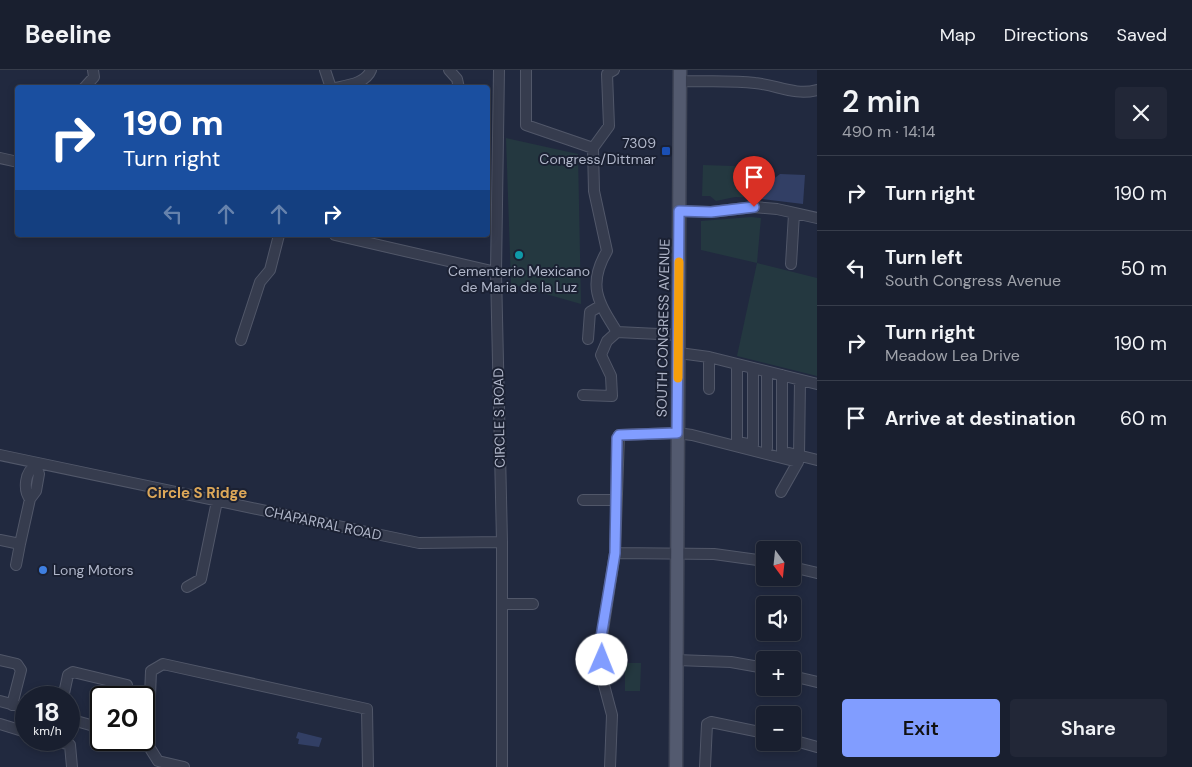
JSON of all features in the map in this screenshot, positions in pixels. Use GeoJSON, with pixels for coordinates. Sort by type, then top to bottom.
{"type":"FeatureCollection","features":[{"type":"Feature","properties":{"kind":"main road","name":"SOUTH CONGRESS AVENUE"},"geometry":{"type":"LineString","coordinates":[[676,767],[680,76]]}},
{"type":"Feature","properties":{"kind":"street"},"geometry":{"type":"LineString","coordinates":[[325,70],[329,85]]}},
{"type":"Feature","properties":{"kind":"street"},"geometry":{"type":"LineString","coordinates":[[348,85],[367,77],[372,70]]}},
{"type":"Feature","properties":{"kind":"street"},"geometry":{"type":"LineString","coordinates":[[450,70],[457,79],[458,85]]}},
{"type":"Feature","properties":{"kind":"street","name":"CIRCLE S ROAD"},"geometry":{"type":"LineString","coordinates":[[500,70],[496,272],[502,542],[502,767]]}},
{"type":"Feature","properties":{"kind":"street"},"geometry":{"type":"LineString","coordinates":[[526,70],[526,125],[593,148]]}},
{"type":"Feature","properties":{"kind":"street"},"geometry":{"type":"LineString","coordinates":[[614,70],[607,74],[609,126],[593,148],[594,190],[607,251],[597,268],[597,292],[600,306],[617,332]]}},
{"type":"Feature","properties":{"kind":"street"},"geometry":{"type":"LineString","coordinates":[[680,76],[756,83],[797,92],[817,90]]}},
{"type":"Feature","properties":{"kind":"street"},"geometry":{"type":"LineString","coordinates":[[490,146],[499,148]]}},
{"type":"Feature","properties":{"kind":"street"},"geometry":{"type":"LineString","coordinates":[[0,158],[15,161]]}},
{"type":"Feature","properties":{"kind":"street"},"geometry":{"type":"LineString","coordinates":[[679,211],[711,212],[754,207],[777,209],[817,218]]}},
{"type":"Feature","properties":{"kind":"street"},"geometry":{"type":"LineString","coordinates":[[791,264],[794,214]]}},
{"type":"Feature","properties":{"kind":"street"},"geometry":{"type":"LineString","coordinates":[[241,340],[260,282],[270,270],[279,237]]}},
{"type":"Feature","properties":{"kind":"street"},"geometry":{"type":"LineString","coordinates":[[344,237],[496,272]]}},
{"type":"Feature","properties":{"kind":"street"},"geometry":{"type":"LineString","coordinates":[[588,339],[590,312],[600,306]]}},
{"type":"Feature","properties":{"kind":"street"},"geometry":{"type":"LineString","coordinates":[[583,395],[612,396],[611,376],[601,355],[607,341],[617,332],[679,335]]}},
{"type":"Feature","properties":{"kind":"street"},"geometry":{"type":"LineString","coordinates":[[679,354],[709,357],[817,384]]}},
{"type":"Feature","properties":{"kind":"street"},"geometry":{"type":"LineString","coordinates":[[709,357],[709,389]]}},
{"type":"Feature","properties":{"kind":"street"},"geometry":{"type":"LineString","coordinates":[[738,364],[737,442],[817,460]]}},
{"type":"Feature","properties":{"kind":"street"},"geometry":{"type":"LineString","coordinates":[[753,368],[753,445]]}},
{"type":"Feature","properties":{"kind":"street"},"geometry":{"type":"LineString","coordinates":[[767,372],[767,448]]}},
{"type":"Feature","properties":{"kind":"street"},"geometry":{"type":"LineString","coordinates":[[782,375],[782,452]]}},
{"type":"Feature","properties":{"kind":"street"},"geometry":{"type":"LineString","coordinates":[[799,456],[800,380]]}},
{"type":"Feature","properties":{"kind":"street"},"geometry":{"type":"LineString","coordinates":[[610,767],[612,715],[604,685],[600,643],[615,553],[615,500],[619,435],[677,433],[798,462],[781,492]]}},
{"type":"Feature","properties":{"kind":"street","name":"CHAPARRAL ROAD"},"geometry":{"type":"LineString","coordinates":[[0,455],[35,465],[419,543],[502,542]]}},
{"type":"Feature","properties":{"kind":"street"},"geometry":{"type":"LineString","coordinates":[[16,565],[30,499],[36,491],[39,474],[35,465]]}},
{"type":"Feature","properties":{"kind":"street"},"geometry":{"type":"LineString","coordinates":[[583,500],[615,500]]}},
{"type":"Feature","properties":{"kind":"street"},"geometry":{"type":"LineString","coordinates":[[187,587],[201,578],[217,501]]}},
{"type":"Feature","properties":{"kind":"street"},"geometry":{"type":"LineString","coordinates":[[0,540],[20,544]]}},
{"type":"Feature","properties":{"kind":"street"},"geometry":{"type":"LineString","coordinates":[[615,553],[730,555],[756,559]]}},
{"type":"Feature","properties":{"kind":"street"},"geometry":{"type":"LineString","coordinates":[[801,569],[817,573]]}},
{"type":"Feature","properties":{"kind":"street"},"geometry":{"type":"LineString","coordinates":[[502,604],[533,604]]}},
{"type":"Feature","properties":{"kind":"street"},"geometry":{"type":"LineString","coordinates":[[0,660],[17,664],[20,670],[12,704]]}},
{"type":"Feature","properties":{"kind":"street"},"geometry":{"type":"LineString","coordinates":[[676,660],[732,662],[756,666]]}},
{"type":"Feature","properties":{"kind":"street"},"geometry":{"type":"LineString","coordinates":[[184,767],[158,760],[148,745],[151,671],[163,664],[368,709],[368,767]]}},
{"type":"Feature","properties":{"kind":"street"},"geometry":{"type":"LineString","coordinates":[[65,686],[68,675],[76,672],[127,686]]}},
{"type":"Feature","properties":{"kind":"street"},"geometry":{"type":"LineString","coordinates":[[801,678],[817,682]]}},
{"type":"Feature","properties":{"kind":"street"},"geometry":{"type":"LineString","coordinates":[[0,702],[15,705]]}},
{"type":"Feature","properties":{"kind":"street"},"geometry":{"type":"LineString","coordinates":[[705,767],[707,724],[711,722],[756,731]]}},
{"type":"Feature","properties":{"kind":"street"},"geometry":{"type":"LineString","coordinates":[[0,724],[15,729]]}},
{"type":"Feature","properties":{"kind":"street"},"geometry":{"type":"LineString","coordinates":[[801,743],[817,747]]}},
{"type":"Feature","properties":{"kind":"street"},"geometry":{"type":"LineString","coordinates":[[71,751],[72,767]]}},
{"type":"Feature","properties":{"kind":"shaded area"},"geometry":{"type":"Polygon","coordinates":[[[506,138],[578,154],[581,304],[511,284],[506,138]]]}},
{"type":"Feature","properties":{"kind":"shaded area"},"geometry":{"type":"Polygon","coordinates":[[[703,165],[763,167],[762,198],[735,197],[716,201],[710,196],[702,196],[703,165]]]}},
{"type":"Feature","properties":{"kind":"shaded area"},"geometry":{"type":"Polygon","coordinates":[[[761,218],[757,263],[701,250],[701,221],[761,218]]]}},
{"type":"Feature","properties":{"kind":"shaded area"},"geometry":{"type":"Polygon","coordinates":[[[757,263],[817,278],[817,376],[737,356],[757,263]]]}},
{"type":"Feature","properties":{"kind":"shaded area"},"geometry":{"type":"Polygon","coordinates":[[[625,663],[641,663],[640,691],[625,691],[625,663]]]}},
{"type":"Feature","properties":{"kind":"water"},"geometry":{"type":"Polygon","coordinates":[[[780,174],[805,175],[803,204],[762,199],[763,187],[780,174]]]}},
{"type":"Feature","properties":{"kind":"water"},"geometry":{"type":"Polygon","coordinates":[[[298,732],[322,738],[319,747],[298,744],[299,739],[296,738],[298,732]]]}},
{"type":"Feature","properties":{"kind":"slow traffic"},"geometry":{"type":"LineString","coordinates":[[678,378],[679,262]]}},
{"type":"Feature","properties":{"kind":"place","name":"7309 Congress/Dittmar"},"geometry":{"type":"Point","coordinates":[666,151]}},
{"type":"Feature","properties":{"kind":"place","name":"Cementerio Mexicano de Maria de la Luz"},"geometry":{"type":"Point","coordinates":[519,255]}},
{"type":"Feature","properties":{"kind":"place","name":"Long Motors"},"geometry":{"type":"Point","coordinates":[43,570]}},
{"type":"Feature","properties":{"kind":"district","name":"Circle S Ridge"},"geometry":{"type":"Point","coordinates":[197,493]}},
{"type":"Feature","properties":{"kind":"route"},"geometry":{"type":"LineString","coordinates":[[602,660],[600,643],[615,553],[617,438],[619,435],[677,433],[680,286],[679,211],[711,212],[754,207]]}}]}
